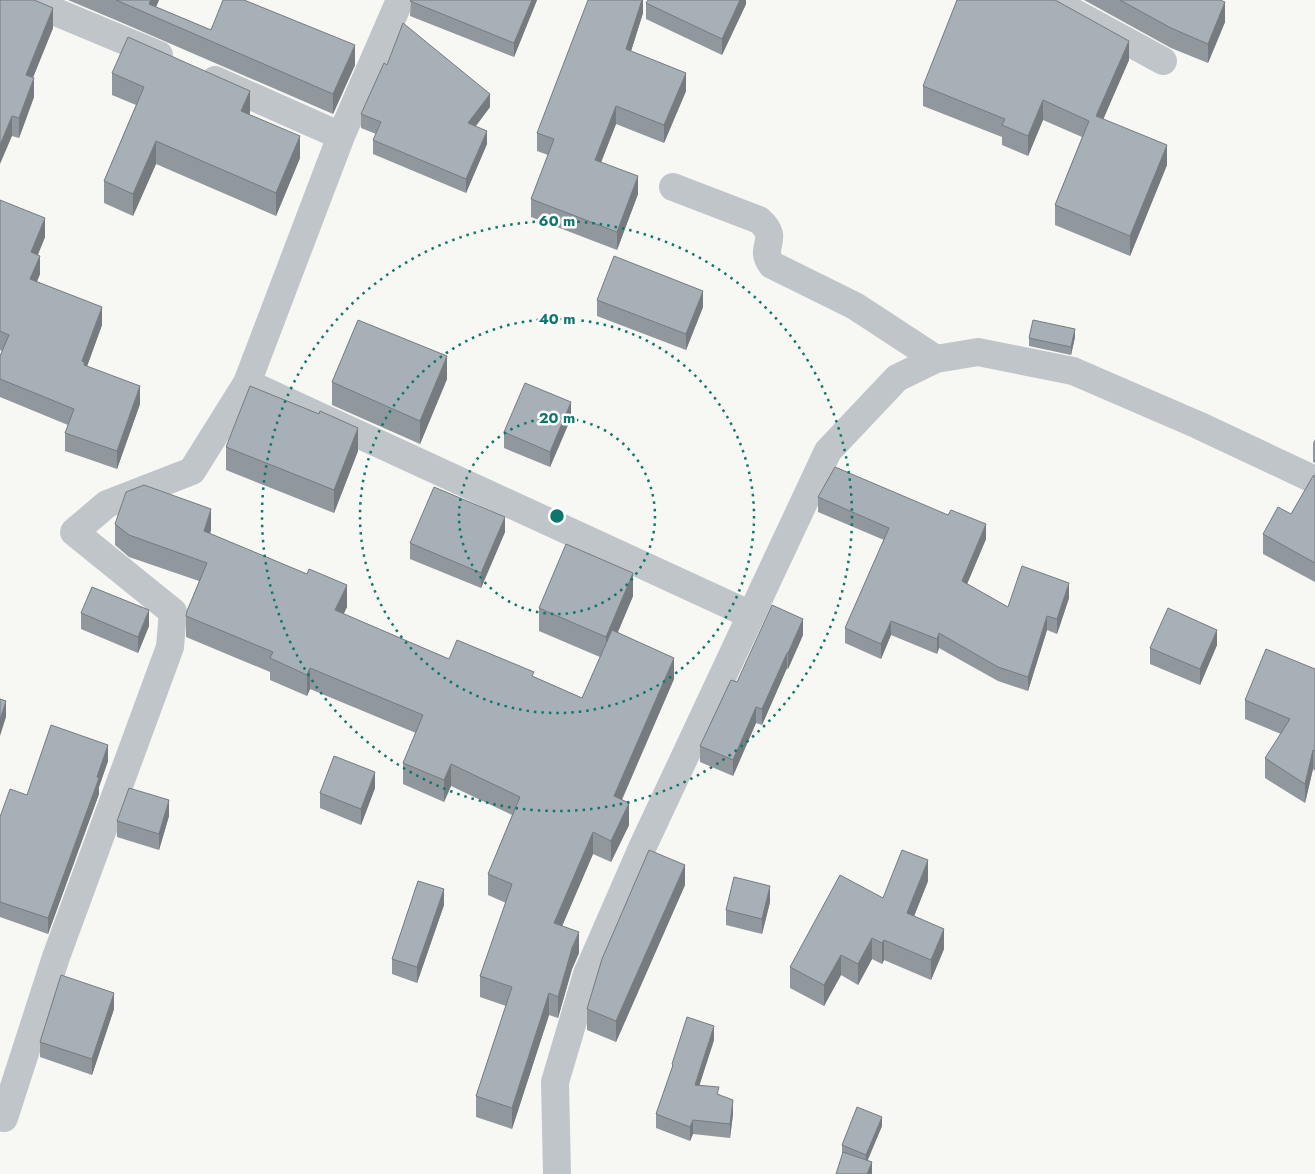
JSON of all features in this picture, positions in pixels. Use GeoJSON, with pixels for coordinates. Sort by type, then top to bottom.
{"type":"FeatureCollection","features":[{"type":"Feature","properties":{"kind":"street"},"geometry":{"type":"LineString","coordinates":[[27,0],[341,136]]}},
{"type":"Feature","properties":{"kind":"street"},"geometry":{"type":"LineString","coordinates":[[4,1118],[56,957],[170,647],[173,612],[74,532],[107,504],[192,471],[247,383],[341,136],[400,0]]}},
{"type":"Feature","properties":{"kind":"street"},"geometry":{"type":"LineString","coordinates":[[1051,0],[1164,61]]}},
{"type":"Feature","properties":{"kind":"street"},"geometry":{"type":"LineString","coordinates":[[673,187],[759,220],[767,227],[770,233],[767,250],[768,260],[772,265],[855,306],[936,359]]}},
{"type":"Feature","properties":{"kind":"street"},"geometry":{"type":"LineString","coordinates":[[556,1174],[555,1082],[587,974],[642,848],[828,451],[897,378],[936,359],[978,352],[1073,371],[1198,425],[1315,480]]}},
{"type":"Feature","properties":{"kind":"street"},"geometry":{"type":"LineString","coordinates":[[247,383],[751,614]]}},
{"type":"Feature","properties":{"kind":"building"},"geometry":{"type":"Polygon","coordinates":[[[0,0],[34,0],[53,8],[26,75],[34,78],[19,118],[12,116],[0,145],[0,0]]]}},
{"type":"Feature","properties":{"kind":"building"},"geometry":{"type":"Polygon","coordinates":[[[116,0],[151,0],[149,4],[211,30],[223,0],[244,0],[355,45],[333,94],[116,0]]]}},
{"type":"Feature","properties":{"kind":"building"},"geometry":{"type":"Polygon","coordinates":[[[411,0],[532,0],[514,43],[411,0]]]}},
{"type":"Feature","properties":{"kind":"building"},"geometry":{"type":"Polygon","coordinates":[[[588,0],[642,0],[626,49],[686,73],[664,125],[616,106],[595,160],[638,176],[617,232],[531,199],[554,139],[537,133],[588,0]]]}},
{"type":"Feature","properties":{"kind":"building"},"geometry":{"type":"Polygon","coordinates":[[[648,0],[740,0],[722,39],[646,3],[648,0]]]}},
{"type":"Feature","properties":{"kind":"building"},"geometry":{"type":"Polygon","coordinates":[[[957,0],[1055,0],[1129,41],[1096,116],[1167,145],[1130,236],[1055,205],[1089,121],[1043,100],[1028,136],[1002,125],[1005,119],[923,86],[957,0]]]}},
{"type":"Feature","properties":{"kind":"building"},"geometry":{"type":"Polygon","coordinates":[[[1120,0],[1220,0],[1225,2],[1208,44],[1171,28],[1120,0]]]}},
{"type":"Feature","properties":{"kind":"building"},"geometry":{"type":"Polygon","coordinates":[[[403,23],[490,94],[468,123],[487,131],[466,179],[373,140],[381,122],[361,114],[384,63],[387,65],[403,23]]]}},
{"type":"Feature","properties":{"kind":"building"},"geometry":{"type":"Polygon","coordinates":[[[128,37],[250,91],[241,111],[300,136],[276,193],[156,141],[133,194],[104,181],[144,87],[112,73],[128,37]]]}},
{"type":"Feature","properties":{"kind":"building"},"geometry":{"type":"Polygon","coordinates":[[[0,200],[45,218],[31,252],[40,256],[30,279],[102,307],[82,361],[85,363],[84,365],[140,386],[117,451],[65,433],[74,409],[0,379],[0,356],[9,335],[0,331],[0,200]]]}},
{"type":"Feature","properties":{"kind":"building"},"geometry":{"type":"Polygon","coordinates":[[[614,256],[703,291],[686,334],[597,300],[614,256]]]}},
{"type":"Feature","properties":{"kind":"building"},"geometry":{"type":"Polygon","coordinates":[[[358,320],[447,356],[420,421],[332,382],[358,320]]]}},
{"type":"Feature","properties":{"kind":"building"},"geometry":{"type":"Polygon","coordinates":[[[1033,320],[1075,329],[1071,347],[1029,338],[1033,320]]]}},
{"type":"Feature","properties":{"kind":"building"},"geometry":{"type":"Polygon","coordinates":[[[525,383],[571,402],[550,452],[504,432],[525,383]]]}},
{"type":"Feature","properties":{"kind":"building"},"geometry":{"type":"Polygon","coordinates":[[[250,386],[319,414],[320,411],[358,428],[334,490],[226,447],[250,386]]]}},
{"type":"Feature","properties":{"kind":"building"},"geometry":{"type":"Polygon","coordinates":[[[835,467],[948,515],[951,510],[986,524],[962,581],[1008,607],[1022,566],[1069,583],[1057,619],[1047,616],[1028,677],[998,667],[939,633],[937,639],[891,621],[881,644],[845,628],[889,528],[818,497],[835,467]]]}},
{"type":"Feature","properties":{"kind":"building"},"geometry":{"type":"Polygon","coordinates":[[[1315,475],[1315,563],[1263,534],[1278,507],[1291,514],[1315,475]]]}},
{"type":"Feature","properties":{"kind":"building"},"geometry":{"type":"Polygon","coordinates":[[[144,485],[211,509],[204,531],[307,574],[309,569],[347,585],[335,610],[449,659],[457,640],[534,672],[532,676],[582,698],[612,630],[674,658],[614,796],[629,803],[611,841],[593,832],[554,923],[579,932],[572,948],[558,997],[549,993],[512,1108],[476,1096],[512,987],[480,976],[512,884],[488,874],[520,797],[451,764],[444,780],[403,763],[423,715],[310,668],[307,675],[270,658],[273,652],[186,616],[207,563],[129,535],[115,524],[126,492],[144,485]]]}},
{"type":"Feature","properties":{"kind":"building"},"geometry":{"type":"Polygon","coordinates":[[[434,487],[505,517],[481,573],[410,543],[434,487]]]}},
{"type":"Feature","properties":{"kind":"building"},"geometry":{"type":"Polygon","coordinates":[[[566,544],[633,573],[606,637],[539,608],[566,544]]]}},
{"type":"Feature","properties":{"kind":"building"},"geometry":{"type":"Polygon","coordinates":[[[92,587],[149,610],[138,637],[81,613],[92,587]]]}},
{"type":"Feature","properties":{"kind":"building"},"geometry":{"type":"Polygon","coordinates":[[[772,605],[803,619],[762,709],[756,707],[733,760],[700,746],[731,680],[737,682],[772,605]]]}},
{"type":"Feature","properties":{"kind":"building"},"geometry":{"type":"Polygon","coordinates":[[[1168,608],[1217,630],[1200,669],[1150,648],[1168,608]]]}},
{"type":"Feature","properties":{"kind":"building"},"geometry":{"type":"Polygon","coordinates":[[[1266,649],[1315,669],[1315,751],[1313,750],[1305,784],[1265,758],[1290,719],[1245,700],[1266,649]]]}},
{"type":"Feature","properties":{"kind":"building"},"geometry":{"type":"Polygon","coordinates":[[[0,699],[6,701],[0,720],[0,699]]]}},
{"type":"Feature","properties":{"kind":"building"},"geometry":{"type":"Polygon","coordinates":[[[51,725],[108,745],[97,777],[99,778],[48,918],[0,902],[0,817],[10,789],[27,795],[51,725]]]}},
{"type":"Feature","properties":{"kind":"building"},"geometry":{"type":"Polygon","coordinates":[[[334,756],[375,772],[361,809],[320,793],[334,756]]]}},
{"type":"Feature","properties":{"kind":"building"},"geometry":{"type":"Polygon","coordinates":[[[129,788],[169,800],[159,834],[117,821],[129,788]]]}},
{"type":"Feature","properties":{"kind":"building"},"geometry":{"type":"Polygon","coordinates":[[[649,850],[685,865],[616,1021],[587,1009],[602,959],[649,850]]]}},
{"type":"Feature","properties":{"kind":"building"},"geometry":{"type":"Polygon","coordinates":[[[902,850],[928,860],[907,913],[944,929],[931,960],[884,940],[882,943],[872,938],[858,964],[841,955],[824,985],[790,967],[840,875],[883,898],[902,850]]]}},
{"type":"Feature","properties":{"kind":"building"},"geometry":{"type":"Polygon","coordinates":[[[734,877],[770,886],[762,919],[726,910],[734,877]]]}},
{"type":"Feature","properties":{"kind":"building"},"geometry":{"type":"Polygon","coordinates":[[[418,881],[444,889],[417,967],[392,959],[418,881]]]}},
{"type":"Feature","properties":{"kind":"building"},"geometry":{"type":"Polygon","coordinates":[[[61,975],[114,993],[92,1059],[40,1042],[61,975]]]}},
{"type":"Feature","properties":{"kind":"building"},"geometry":{"type":"Polygon","coordinates":[[[687,1017],[714,1026],[695,1085],[719,1087],[717,1094],[733,1100],[730,1124],[693,1120],[690,1127],[656,1114],[687,1017]]]}},
{"type":"Feature","properties":{"kind":"building"},"geometry":{"type":"Polygon","coordinates":[[[857,1107],[882,1117],[866,1155],[842,1145],[857,1107]]]}},
{"type":"Feature","properties":{"kind":"building"},"geometry":{"type":"Polygon","coordinates":[[[843,1152],[872,1162],[867,1174],[836,1174],[843,1152]]]}}]}
